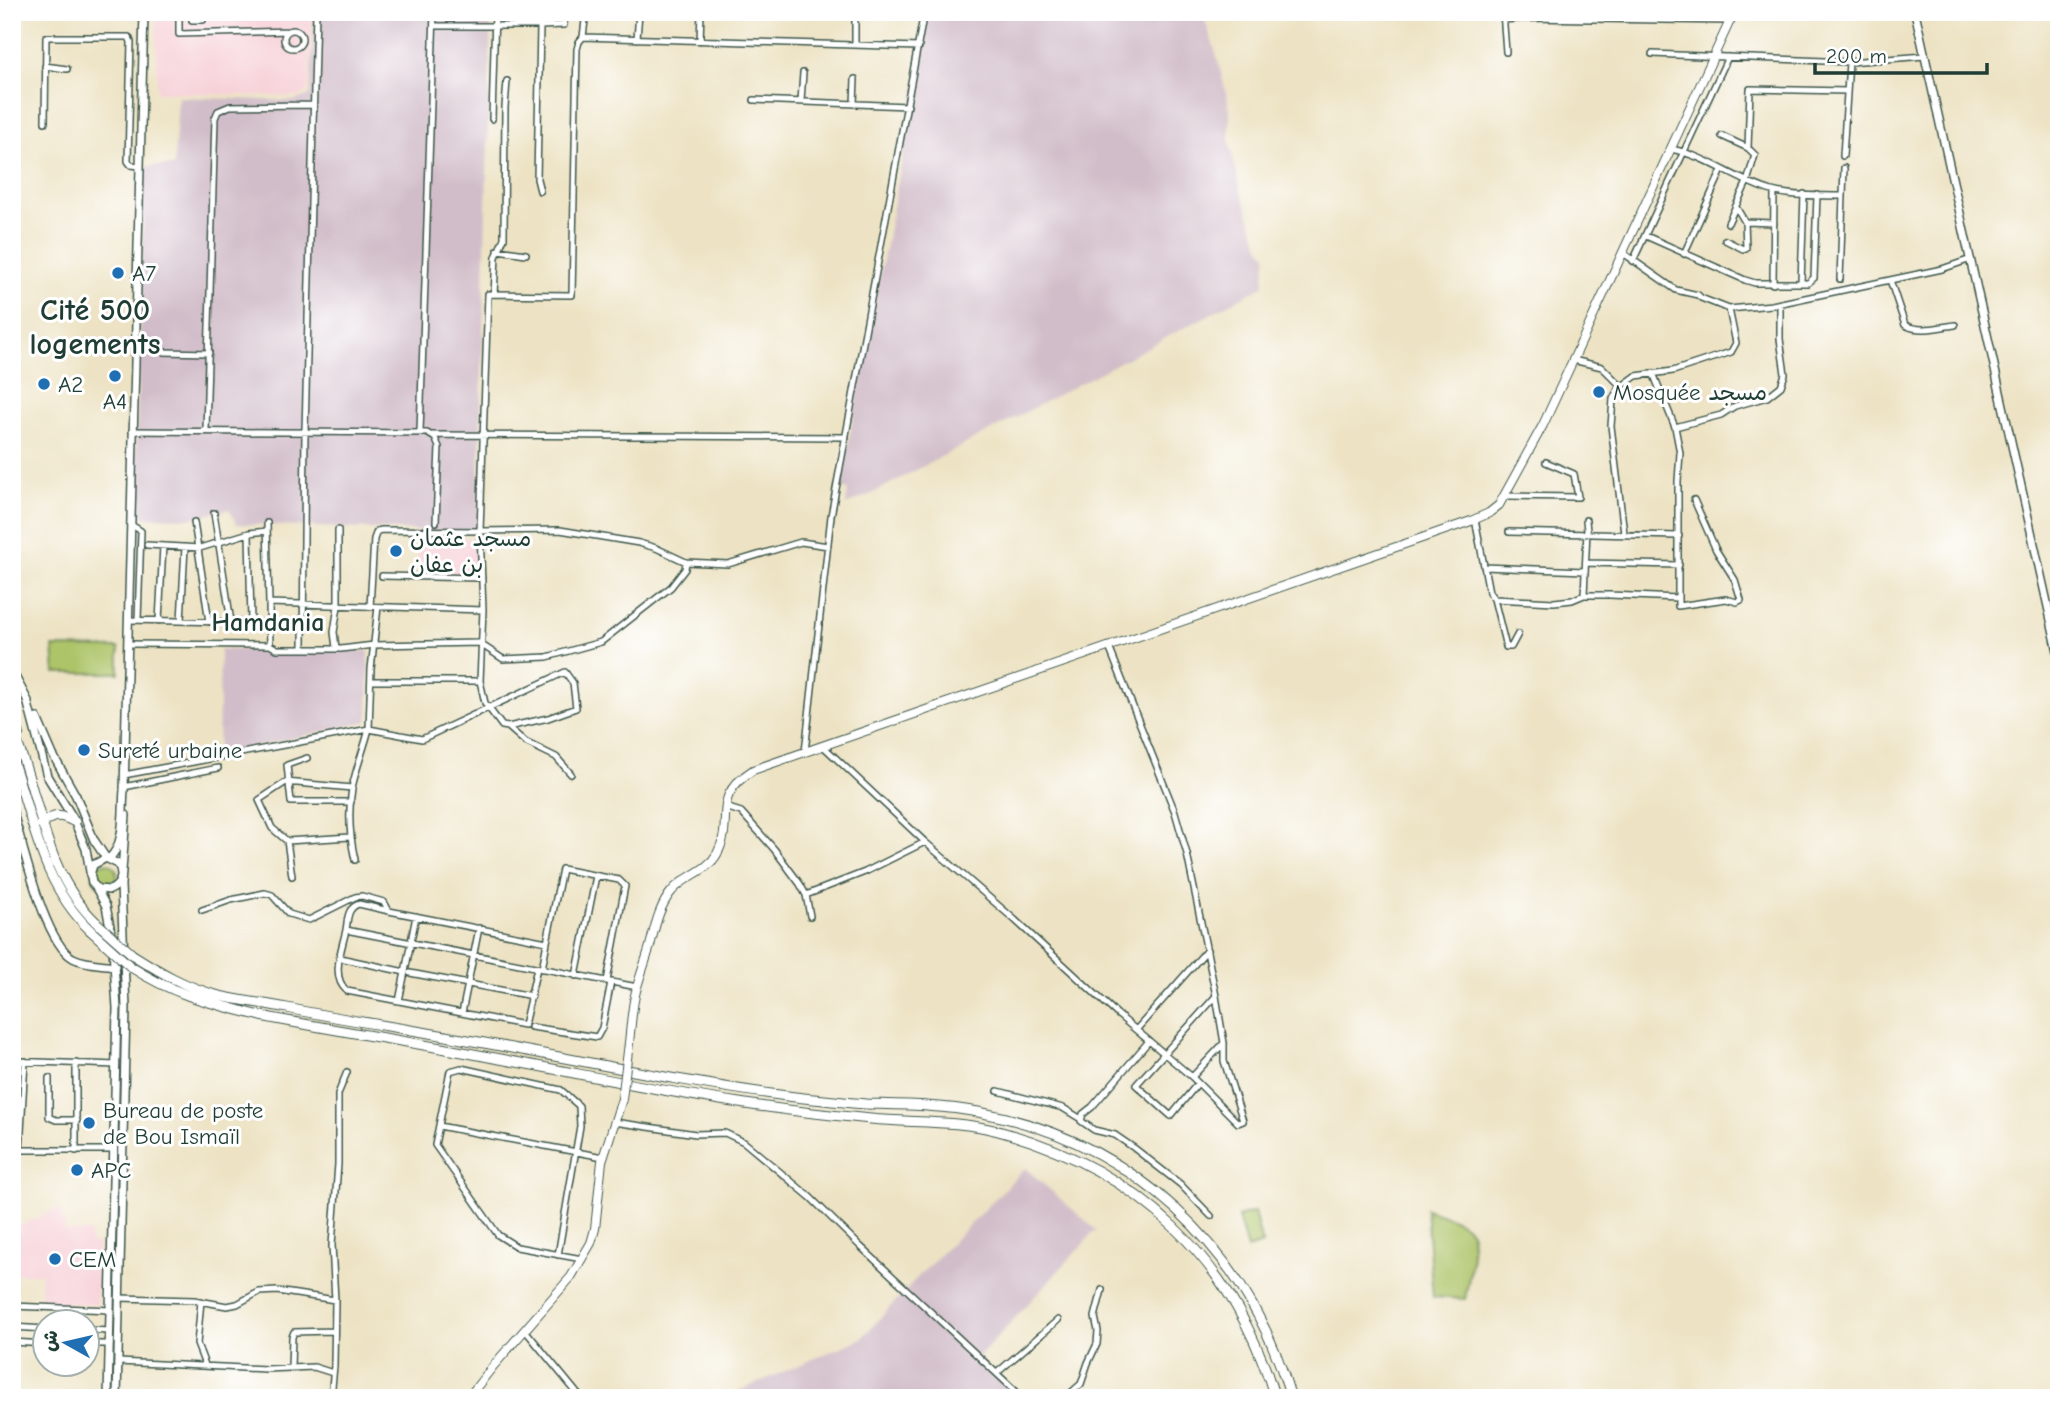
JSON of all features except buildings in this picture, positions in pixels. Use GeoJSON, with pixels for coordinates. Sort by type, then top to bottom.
{"type":"FeatureCollection","features":[{"type":"Feature","properties":{"kind":"highway"},"geometry":{"type":"LineString","coordinates":[[12,718],[20,738],[23,763]]}},
{"type":"Feature","properties":{"kind":"highway"},"geometry":{"type":"LineString","coordinates":[[12,730],[50,851],[67,885],[93,926],[169,978],[211,994],[324,1017],[430,1033],[741,1089],[842,1102],[966,1110],[1012,1119],[1050,1132],[1102,1156],[1134,1175],[1176,1209],[1203,1236],[1237,1278],[1255,1307],[1270,1336],[1292,1398]]}},
{"type":"Feature","properties":{"kind":"highway"},"geometry":{"type":"LineString","coordinates":[[12,759],[43,860],[62,897],[131,967],[170,990],[193,999],[289,1022],[741,1103],[872,1119],[996,1130],[1032,1142],[1073,1158],[1119,1181],[1153,1207],[1186,1238],[1225,1286],[1238,1309],[1264,1361],[1275,1398]]}},
{"type":"Feature","properties":{"kind":"highway"},"geometry":{"type":"LineString","coordinates":[[41,824],[57,815],[75,822]]}},
{"type":"Feature","properties":{"kind":"main road"},"geometry":{"type":"LineString","coordinates":[[117,1398],[126,1008],[121,926],[126,831],[124,775],[144,12]]}},
{"type":"Feature","properties":{"kind":"main road"},"geometry":{"type":"LineString","coordinates":[[1915,12],[2059,656]]}},
{"type":"Feature","properties":{"kind":"main road"},"geometry":{"type":"LineString","coordinates":[[468,1398],[571,1277],[595,1229],[603,1157],[622,1099],[637,987],[664,902],[673,889],[707,867],[721,847],[724,807],[729,791],[740,779],[754,770],[1489,513],[1506,496],[1543,425],[1732,17]]}},
{"type":"Feature","properties":{"kind":"main road"},"geometry":{"type":"LineString","coordinates":[[12,671],[76,796],[94,840],[107,858],[118,864],[122,875],[113,889],[102,890],[94,886]]}},
{"type":"Feature","properties":{"kind":"main road"},"geometry":{"type":"LineString","coordinates":[[27,700],[47,776],[75,822],[86,849],[94,886],[103,898],[109,918],[115,967],[116,1065],[108,1398]]}},
{"type":"Feature","properties":{"kind":"main road"},"geometry":{"type":"LineString","coordinates":[[90,875],[96,862],[113,855],[118,846],[124,789]]}},
{"type":"Feature","properties":{"kind":"main road"},"geometry":{"type":"LineString","coordinates":[[12,810],[35,890],[62,947],[75,959],[115,967]]}},
{"type":"Feature","properties":{"kind":"street"},"geometry":{"type":"LineString","coordinates":[[303,647],[305,431],[316,12]]}},
{"type":"Feature","properties":{"kind":"street"},"geometry":{"type":"LineString","coordinates":[[420,432],[434,12]]}},
{"type":"Feature","properties":{"kind":"street"},"geometry":{"type":"LineString","coordinates":[[492,119],[495,12]]}},
{"type":"Feature","properties":{"kind":"street"},"geometry":{"type":"LineString","coordinates":[[540,191],[537,179],[541,12]]}},
{"type":"Feature","properties":{"kind":"street"},"geometry":{"type":"LineString","coordinates":[[434,26],[564,25],[565,12]]}},
{"type":"Feature","properties":{"kind":"street"},"geometry":{"type":"LineString","coordinates":[[579,12],[639,13],[637,39]]}},
{"type":"Feature","properties":{"kind":"street"},"geometry":{"type":"LineString","coordinates":[[700,41],[701,12]]}},
{"type":"Feature","properties":{"kind":"street"},"geometry":{"type":"LineString","coordinates":[[804,12],[924,14],[828,546],[804,753]]}},
{"type":"Feature","properties":{"kind":"street"},"geometry":{"type":"LineString","coordinates":[[1503,12],[1506,52]]}},
{"type":"Feature","properties":{"kind":"street"},"geometry":{"type":"LineString","coordinates":[[203,13],[203,20],[192,20],[192,13],[179,13],[179,34],[289,31]]}},
{"type":"Feature","properties":{"kind":"street"},"geometry":{"type":"LineString","coordinates":[[124,775],[369,729],[422,739],[487,708],[565,672],[573,682],[576,708],[508,727],[502,726],[487,708],[480,681],[483,610],[480,531],[488,294],[572,295],[577,49],[583,37],[586,13]]}},
{"type":"Feature","properties":{"kind":"street"},"geometry":{"type":"LineString","coordinates":[[855,13],[855,45]]}},
{"type":"Feature","properties":{"kind":"street"},"geometry":{"type":"LineString","coordinates":[[1504,20],[1732,17]]}},
{"type":"Feature","properties":{"kind":"street"},"geometry":{"type":"LineString","coordinates":[[45,122],[48,35],[129,37],[128,161],[131,165],[140,166]]}},
{"type":"Feature","properties":{"kind":"street"},"geometry":{"type":"LineString","coordinates":[[583,37],[919,47]]}},
{"type":"Feature","properties":{"kind":"street"},"geometry":{"type":"LineString","coordinates":[[1652,54],[1849,62],[1925,55]]}},
{"type":"Feature","properties":{"kind":"street"},"geometry":{"type":"LineString","coordinates":[[1633,261],[1728,57]]}},
{"type":"Feature","properties":{"kind":"street"},"geometry":{"type":"LineString","coordinates":[[1843,156],[1849,62]]}},
{"type":"Feature","properties":{"kind":"street"},"geometry":{"type":"LineString","coordinates":[[45,66],[67,69]]}},
{"type":"Feature","properties":{"kind":"street"},"geometry":{"type":"LineString","coordinates":[[802,102],[803,73]]}},
{"type":"Feature","properties":{"kind":"street"},"geometry":{"type":"LineString","coordinates":[[854,103],[855,79]]}},
{"type":"Feature","properties":{"kind":"street"},"geometry":{"type":"LineString","coordinates":[[494,294],[496,257],[504,238],[507,81]]}},
{"type":"Feature","properties":{"kind":"street"},"geometry":{"type":"LineString","coordinates":[[1748,148],[1750,89],[1847,91]]}},
{"type":"Feature","properties":{"kind":"street"},"geometry":{"type":"LineString","coordinates":[[754,100],[908,106]]}},
{"type":"Feature","properties":{"kind":"street"},"geometry":{"type":"LineString","coordinates":[[206,430],[215,118],[218,111],[230,106],[312,106]]}},
{"type":"Feature","properties":{"kind":"street"},"geometry":{"type":"LineString","coordinates":[[1722,136],[1748,148],[1754,152],[1755,158],[1728,223]]}},
{"type":"Feature","properties":{"kind":"street"},"geometry":{"type":"LineString","coordinates":[[1671,149],[1685,152],[1774,192],[1843,196]]}},
{"type":"Feature","properties":{"kind":"street"},"geometry":{"type":"LineString","coordinates":[[1840,279],[1844,168]]}},
{"type":"Feature","properties":{"kind":"street"},"geometry":{"type":"LineString","coordinates":[[1684,254],[1722,170]]}},
{"type":"Feature","properties":{"kind":"street"},"geometry":{"type":"LineString","coordinates":[[1773,284],[1774,192]]}},
{"type":"Feature","properties":{"kind":"street"},"geometry":{"type":"LineString","coordinates":[[1801,283],[1804,194]]}},
{"type":"Feature","properties":{"kind":"street"},"geometry":{"type":"LineString","coordinates":[[1646,236],[1745,280],[1773,284],[1812,281],[1817,195]]}},
{"type":"Feature","properties":{"kind":"street"},"geometry":{"type":"LineString","coordinates":[[1725,240],[1745,249],[1745,222],[1736,207]]}},
{"type":"Feature","properties":{"kind":"street"},"geometry":{"type":"LineString","coordinates":[[1745,222],[1774,223]]}},
{"type":"Feature","properties":{"kind":"street"},"geometry":{"type":"LineString","coordinates":[[498,250],[526,254]]}},
{"type":"Feature","properties":{"kind":"street"},"geometry":{"type":"LineString","coordinates":[[1623,253],[1676,290],[1698,295],[1729,309],[1780,304],[1942,269],[1971,259]]}},
{"type":"Feature","properties":{"kind":"street"},"geometry":{"type":"LineString","coordinates":[[1890,280],[1905,325],[1924,329],[1955,325]]}},
{"type":"Feature","properties":{"kind":"street"},"geometry":{"type":"LineString","coordinates":[[1675,426],[1720,415],[1735,406],[1767,397],[1781,386],[1785,374],[1780,339],[1780,304]]}},
{"type":"Feature","properties":{"kind":"street"},"geometry":{"type":"LineString","coordinates":[[1623,533],[1611,426],[1612,399],[1621,386],[1636,376],[1673,371],[1731,352],[1736,343],[1729,309]]}},
{"type":"Feature","properties":{"kind":"street"},"geometry":{"type":"LineString","coordinates":[[163,352],[209,353]]}},
{"type":"Feature","properties":{"kind":"street"},"geometry":{"type":"LineString","coordinates":[[1573,360],[1602,367],[1621,386]]}},
{"type":"Feature","properties":{"kind":"street"},"geometry":{"type":"LineString","coordinates":[[1653,373],[1675,426],[1680,453],[1678,606],[1726,599],[1737,602],[1741,600],[1735,580],[1716,550],[1694,499]]}},
{"type":"Feature","properties":{"kind":"street"},"geometry":{"type":"LineString","coordinates":[[132,431],[846,437]]}},
{"type":"Feature","properties":{"kind":"street"},"geometry":{"type":"LineString","coordinates":[[432,435],[439,447],[436,522]]}},
{"type":"Feature","properties":{"kind":"street"},"geometry":{"type":"LineString","coordinates":[[1506,496],[1578,497],[1574,474],[1546,462]]}},
{"type":"Feature","properties":{"kind":"street"},"geometry":{"type":"LineString","coordinates":[[214,513],[231,622]]}},
{"type":"Feature","properties":{"kind":"street"},"geometry":{"type":"LineString","coordinates":[[1475,519],[1489,592],[1494,599],[1506,646],[1511,647],[1518,634]]}},
{"type":"Feature","properties":{"kind":"street"},"geometry":{"type":"LineString","coordinates":[[1584,595],[1586,520]]}},
{"type":"Feature","properties":{"kind":"street"},"geometry":{"type":"LineString","coordinates":[[194,522],[209,622]]}},
{"type":"Feature","properties":{"kind":"street"},"geometry":{"type":"LineString","coordinates":[[267,523],[270,645]]}},
{"type":"Feature","properties":{"kind":"street"},"geometry":{"type":"LineString","coordinates":[[130,524],[141,531],[144,546],[140,562],[138,620]]}},
{"type":"Feature","properties":{"kind":"street"},"geometry":{"type":"LineString","coordinates":[[336,648],[334,632],[338,606],[338,530]]}},
{"type":"Feature","properties":{"kind":"street"},"geometry":{"type":"LineString","coordinates":[[370,607],[374,539],[377,531],[560,530],[639,543],[686,562],[728,564],[801,542],[828,546]]}},
{"type":"Feature","properties":{"kind":"street"},"geometry":{"type":"LineString","coordinates":[[130,547],[200,548],[248,533],[267,531]]}},
{"type":"Feature","properties":{"kind":"street"},"geometry":{"type":"LineString","coordinates":[[1509,532],[1679,536]]}},
{"type":"Feature","properties":{"kind":"street"},"geometry":{"type":"LineString","coordinates":[[248,533],[251,623]]}},
{"type":"Feature","properties":{"kind":"street"},"geometry":{"type":"LineString","coordinates":[[159,621],[163,546]]}},
{"type":"Feature","properties":{"kind":"street"},"geometry":{"type":"LineString","coordinates":[[181,621],[185,547]]}},
{"type":"Feature","properties":{"kind":"street"},"geometry":{"type":"LineString","coordinates":[[129,562],[140,562]]}},
{"type":"Feature","properties":{"kind":"street"},"geometry":{"type":"LineString","coordinates":[[128,644],[270,645],[277,649],[479,643],[503,659],[547,657],[601,642],[671,587],[685,569],[686,562]]}},
{"type":"Feature","properties":{"kind":"street"},"geometry":{"type":"LineString","coordinates":[[1586,563],[1679,565]]}},
{"type":"Feature","properties":{"kind":"street"},"geometry":{"type":"LineString","coordinates":[[1484,567],[1585,571]]}},
{"type":"Feature","properties":{"kind":"street"},"geometry":{"type":"LineString","coordinates":[[382,576],[482,578]]}},
{"type":"Feature","properties":{"kind":"street"},"geometry":{"type":"LineString","coordinates":[[1494,599],[1554,602],[1572,600],[1584,595],[1678,598]]}},
{"type":"Feature","properties":{"kind":"street"},"geometry":{"type":"LineString","coordinates":[[269,603],[483,610]]}},
{"type":"Feature","properties":{"kind":"street"},"geometry":{"type":"LineString","coordinates":[[355,860],[349,837],[352,788],[369,729],[378,607]]}},
{"type":"Feature","properties":{"kind":"street"},"geometry":{"type":"LineString","coordinates":[[128,620],[270,623]]}},
{"type":"Feature","properties":{"kind":"street"},"geometry":{"type":"LineString","coordinates":[[823,746],[925,842],[1192,1077],[1238,1123],[1243,1121],[1224,1060],[1224,1043],[1216,996],[1187,854],[1175,812],[1109,647]]}},
{"type":"Feature","properties":{"kind":"street"},"geometry":{"type":"LineString","coordinates":[[371,681],[480,681]]}},
{"type":"Feature","properties":{"kind":"street"},"geometry":{"type":"LineString","coordinates":[[508,727],[525,742],[556,757],[571,774]]}},
{"type":"Feature","properties":{"kind":"street"},"geometry":{"type":"LineString","coordinates":[[307,758],[287,765],[291,802],[351,802]]}},
{"type":"Feature","properties":{"kind":"street"},"geometry":{"type":"LineString","coordinates":[[124,789],[218,768]]}},
{"type":"Feature","properties":{"kind":"street"},"geometry":{"type":"LineString","coordinates":[[292,877],[287,841],[272,828],[259,800],[289,781],[352,788]]}},
{"type":"Feature","properties":{"kind":"street"},"geometry":{"type":"LineString","coordinates":[[724,807],[741,813],[787,866],[806,895],[810,916]]}},
{"type":"Feature","properties":{"kind":"street"},"geometry":{"type":"LineString","coordinates":[[287,841],[349,837]]}},
{"type":"Feature","properties":{"kind":"street"},"geometry":{"type":"LineString","coordinates":[[806,895],[865,872],[925,842]]}},
{"type":"Feature","properties":{"kind":"street"},"geometry":{"type":"LineString","coordinates":[[12,843],[23,843]]}},
{"type":"Feature","properties":{"kind":"street"},"geometry":{"type":"LineString","coordinates":[[531,1027],[597,1037],[602,1028],[625,886],[619,880],[562,869],[547,942],[524,1025],[347,991],[338,978],[340,958],[349,911],[359,904],[547,942]]}},
{"type":"Feature","properties":{"kind":"street"},"geometry":{"type":"LineString","coordinates":[[576,975],[596,876]]}},
{"type":"Feature","properties":{"kind":"street"},"geometry":{"type":"LineString","coordinates":[[202,910],[265,893],[272,895],[289,914],[309,920],[362,896],[384,902],[389,911]]}},
{"type":"Feature","properties":{"kind":"street"},"geometry":{"type":"LineString","coordinates":[[400,1001],[416,916]]}},
{"type":"Feature","properties":{"kind":"street"},"geometry":{"type":"LineString","coordinates":[[462,1013],[479,928]]}},
{"type":"Feature","properties":{"kind":"street"},"geometry":{"type":"LineString","coordinates":[[346,929],[637,987]]}},
{"type":"Feature","properties":{"kind":"street"},"geometry":{"type":"LineString","coordinates":[[1136,1030],[1207,950]]}},
{"type":"Feature","properties":{"kind":"street"},"geometry":{"type":"LineString","coordinates":[[340,958],[532,996]]}},
{"type":"Feature","properties":{"kind":"street"},"geometry":{"type":"LineString","coordinates":[[1198,1083],[1171,1116],[1136,1085],[1216,996]]}},
{"type":"Feature","properties":{"kind":"street"},"geometry":{"type":"LineString","coordinates":[[1081,1119],[1149,1041]]}},
{"type":"Feature","properties":{"kind":"street"},"geometry":{"type":"LineString","coordinates":[[1192,1077],[1224,1043]]}},
{"type":"Feature","properties":{"kind":"street"},"geometry":{"type":"LineString","coordinates":[[12,1061],[116,1065]]}},
{"type":"Feature","properties":{"kind":"street"},"geometry":{"type":"LineString","coordinates":[[20,1150],[25,1061]]}},
{"type":"Feature","properties":{"kind":"street"},"geometry":{"type":"LineString","coordinates":[[76,1063],[76,1151]]}},
{"type":"Feature","properties":{"kind":"street"},"geometry":{"type":"LineString","coordinates":[[558,1255],[580,1126],[579,1106],[561,1090],[461,1068],[450,1071],[435,1145],[498,1236],[517,1247],[558,1255],[582,1259]]}},
{"type":"Feature","properties":{"kind":"street"},"geometry":{"type":"LineString","coordinates":[[331,1398],[335,1300],[332,1245],[338,1164],[338,1094],[347,1072]]}},
{"type":"Feature","properties":{"kind":"street"},"geometry":{"type":"LineString","coordinates":[[49,1078],[49,1117],[56,1120],[76,1120]]}},
{"type":"Feature","properties":{"kind":"street"},"geometry":{"type":"LineString","coordinates":[[998,1091],[1063,1108],[1094,1130],[1115,1135],[1180,1184],[1211,1216]]}},
{"type":"Feature","properties":{"kind":"street"},"geometry":{"type":"LineString","coordinates":[[614,1122],[696,1134],[725,1133],[744,1142],[810,1197],[1023,1398]]}},
{"type":"Feature","properties":{"kind":"street"},"geometry":{"type":"LineString","coordinates":[[439,1126],[603,1157]]}},
{"type":"Feature","properties":{"kind":"street"},"geometry":{"type":"LineString","coordinates":[[12,1150],[114,1150]]}},
{"type":"Feature","properties":{"kind":"street"},"geometry":{"type":"LineString","coordinates":[[1065,1398],[1081,1384],[1087,1363],[1097,1344],[1095,1317],[1102,1290]]}},
{"type":"Feature","properties":{"kind":"street"},"geometry":{"type":"LineString","coordinates":[[119,1297],[201,1301],[227,1306],[237,1304],[259,1292],[277,1291],[335,1300]]}},
{"type":"Feature","properties":{"kind":"street"},"geometry":{"type":"LineString","coordinates":[[201,1301],[197,1344],[205,1365]]}},
{"type":"Feature","properties":{"kind":"street"},"geometry":{"type":"LineString","coordinates":[[12,1307],[111,1310]]}},
{"type":"Feature","properties":{"kind":"street"},"geometry":{"type":"LineString","coordinates":[[998,1372],[1058,1320]]}},
{"type":"Feature","properties":{"kind":"street"},"geometry":{"type":"LineString","coordinates":[[12,1327],[32,1328]]}},
{"type":"Feature","properties":{"kind":"street"},"geometry":{"type":"LineString","coordinates":[[525,1330],[581,1398]]}},
{"type":"Feature","properties":{"kind":"street"},"geometry":{"type":"LineString","coordinates":[[102,1331],[110,1331]]}},
{"type":"Feature","properties":{"kind":"street"},"geometry":{"type":"LineString","coordinates":[[291,1367],[291,1338],[294,1332],[334,1331]]}},
{"type":"Feature","properties":{"kind":"street"},"geometry":{"type":"LineString","coordinates":[[12,1342],[32,1343]]}},
{"type":"Feature","properties":{"kind":"street"},"geometry":{"type":"LineString","coordinates":[[102,1344],[110,1344]]}},
{"type":"Feature","properties":{"kind":"street"},"geometry":{"type":"LineString","coordinates":[[118,1362],[265,1369],[319,1368],[333,1373]]}},
{"type":"Feature","properties":{"kind":"shaded area"},"geometry":{"type":"Polygon","coordinates":[[[156,12],[313,12],[308,90],[300,97],[157,92],[156,12]]]}},
{"type":"Feature","properties":{"kind":"shaded area"},"geometry":{"type":"Polygon","coordinates":[[[314,12],[491,12],[478,533],[237,524],[229,509],[192,518],[134,517],[145,166],[174,166],[178,97],[293,101],[308,96],[314,12]]]}},
{"type":"Feature","properties":{"kind":"shaded area"},"geometry":{"type":"Polygon","coordinates":[[[930,12],[1202,12],[1230,109],[1229,139],[1240,189],[1260,246],[1267,254],[1263,286],[846,505],[848,490],[840,487],[930,12]]]}},
{"type":"Feature","properties":{"kind":"shaded area"},"geometry":{"type":"Polygon","coordinates":[[[418,538],[475,538],[475,577],[418,575],[418,538]]]}},
{"type":"Feature","properties":{"kind":"shaded area"},"geometry":{"type":"Polygon","coordinates":[[[220,649],[369,651],[368,721],[218,755],[220,649]]]}},
{"type":"Feature","properties":{"kind":"shaded area"},"geometry":{"type":"Polygon","coordinates":[[[1025,1168],[1096,1230],[978,1358],[1022,1398],[747,1398],[739,1391],[862,1338],[1025,1168]]]}},
{"type":"Feature","properties":{"kind":"shaded area","name":"CEM"},"geometry":{"type":"Polygon","coordinates":[[[60,1208],[66,1231],[90,1232],[91,1244],[98,1243],[97,1305],[41,1302],[40,1274],[12,1274],[12,1229],[60,1208]]]}},
{"type":"Feature","properties":{"kind":"green space"},"geometry":{"type":"Polygon","coordinates":[[[53,647],[119,648],[119,673],[55,673],[53,647]]]}},
{"type":"Feature","properties":{"kind":"green space"},"geometry":{"type":"Polygon","coordinates":[[[105,863],[116,870],[117,875],[110,886],[105,887],[94,880],[93,875],[100,864],[105,863]]]}},
{"type":"Feature","properties":{"kind":"green space"},"geometry":{"type":"Polygon","coordinates":[[[1426,1209],[1458,1221],[1467,1227],[1470,1233],[1471,1262],[1465,1299],[1433,1297],[1426,1209]]]}},
{"type":"Feature","properties":{"kind":"green space"},"geometry":{"type":"Polygon","coordinates":[[[1254,1212],[1262,1244],[1247,1249],[1238,1217],[1254,1212]]]}},
{"type":"Feature","properties":{"kind":"place","name":"A7"},"geometry":{"type":"Point","coordinates":[118,273]}},
{"type":"Feature","properties":{"kind":"place","name":"A4"},"geometry":{"type":"Point","coordinates":[115,376]}},
{"type":"Feature","properties":{"kind":"place","name":"A2"},"geometry":{"type":"Point","coordinates":[44,384]}},
{"type":"Feature","properties":{"kind":"place","name":"Mosquée مسجد"},"geometry":{"type":"Point","coordinates":[1599,392]}},
{"type":"Feature","properties":{"kind":"place","name":"مسجد عثمان بن عفان"},"geometry":{"type":"Point","coordinates":[396,551]}},
{"type":"Feature","properties":{"kind":"place","name":"Sureté urbaine"},"geometry":{"type":"Point","coordinates":[84,750]}},
{"type":"Feature","properties":{"kind":"place","name":"Bureau de poste de Bou Ismaïl"},"geometry":{"type":"Point","coordinates":[89,1123]}},
{"type":"Feature","properties":{"kind":"place","name":"APC"},"geometry":{"type":"Point","coordinates":[77,1170]}},
{"type":"Feature","properties":{"kind":"place","name":"CEM"},"geometry":{"type":"Point","coordinates":[55,1259]}},
{"type":"Feature","properties":{"kind":"district","name":"Cité 500 logements"},"geometry":{"type":"Point","coordinates":[95,327]}},
{"type":"Feature","properties":{"kind":"district","name":"Hamdania"},"geometry":{"type":"Point","coordinates":[268,623]}}]}
